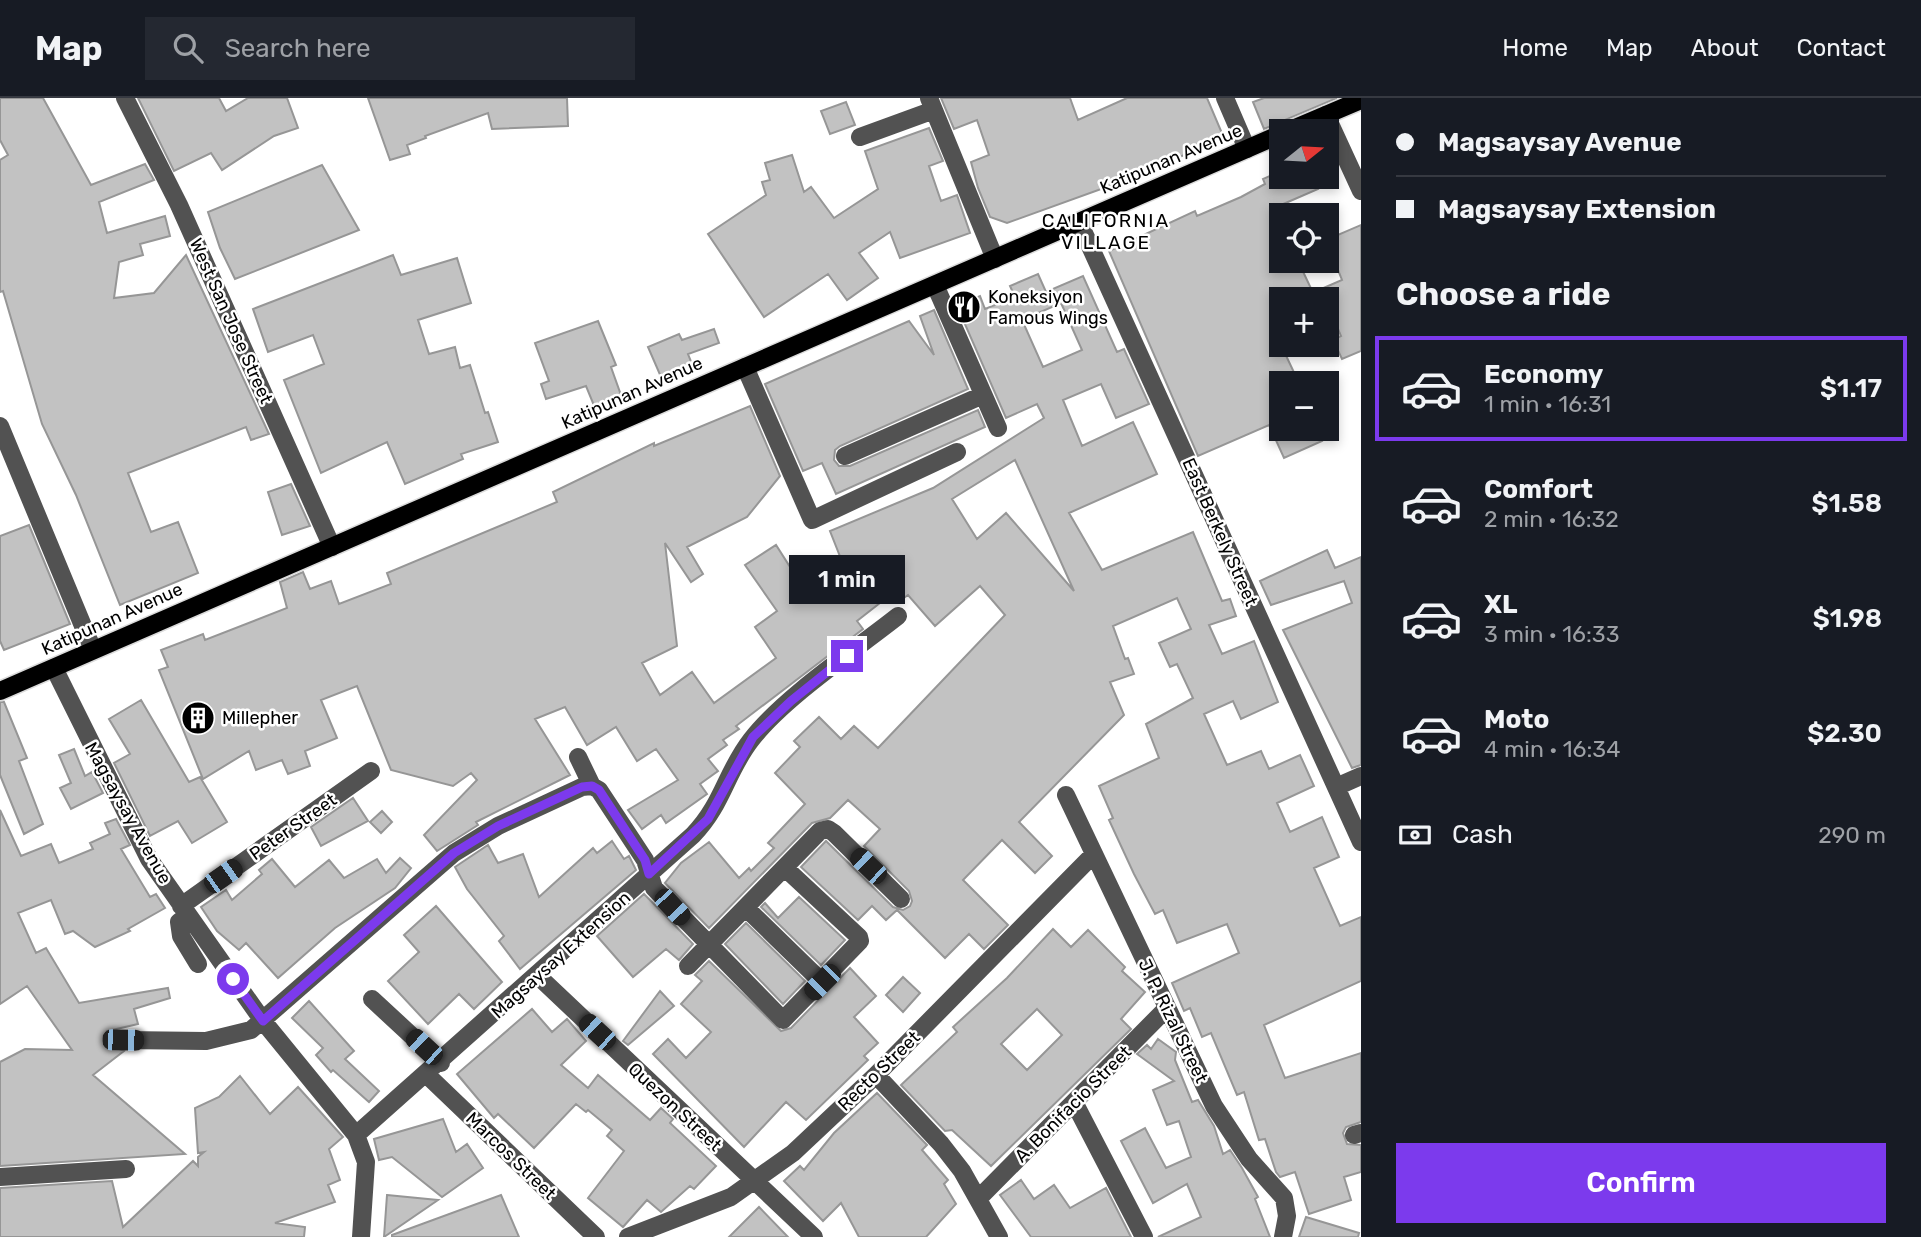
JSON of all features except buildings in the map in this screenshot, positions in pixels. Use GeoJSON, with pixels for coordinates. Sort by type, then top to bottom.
{"type":"FeatureCollection","features":[{"type":"Feature","properties":{"kind":"main road"},"geometry":{"type":"LineString","coordinates":[[1316,119],[1361,100]]}},
{"type":"Feature","properties":{"kind":"main road","name":"Katipunan Avenue"},"geometry":{"type":"LineString","coordinates":[[0,691],[1269,139]]}},
{"type":"Feature","properties":{"kind":"street","name":"West San Jose Street"},"geometry":{"type":"LineString","coordinates":[[125,98],[179,205],[332,547]]}},
{"type":"Feature","properties":{"kind":"street"},"geometry":{"type":"LineString","coordinates":[[1225,98],[1247,149]]}},
{"type":"Feature","properties":{"kind":"street"},"geometry":{"type":"LineString","coordinates":[[860,137],[932,104],[995,259]]}},
{"type":"Feature","properties":{"kind":"street"},"geometry":{"type":"LineString","coordinates":[[1326,115],[1361,191]]}},
{"type":"Feature","properties":{"kind":"street","name":"East Berkely Street"},"geometry":{"type":"LineString","coordinates":[[1079,222],[1361,842]]}},
{"type":"Feature","properties":{"kind":"street"},"geometry":{"type":"LineString","coordinates":[[935,285],[998,428]]}},
{"type":"Feature","properties":{"kind":"street"},"geometry":{"type":"LineString","coordinates":[[745,367],[812,520],[957,452]]}},
{"type":"Feature","properties":{"kind":"street"},"geometry":{"type":"LineString","coordinates":[[845,456],[983,395]]}},
{"type":"Feature","properties":{"kind":"street"},"geometry":{"type":"LineString","coordinates":[[0,426],[93,650]]}},
{"type":"Feature","properties":{"kind":"street","name":"Magsaysay Extension"},"geometry":{"type":"LineString","coordinates":[[356,1135],[538,976],[708,819],[753,737],[791,701],[898,616]]}},
{"type":"Feature","properties":{"kind":"street","name":"Magsaysay Avenue"},"geometry":{"type":"LineString","coordinates":[[54,668],[124,814],[149,859],[263,1021],[356,1135],[366,1162],[361,1237]]}},
{"type":"Feature","properties":{"kind":"street"},"geometry":{"type":"LineString","coordinates":[[578,757],[592,786],[599,790],[645,860],[654,888],[780,1020],[785,1020],[858,945],[859,937],[786,869]]}},
{"type":"Feature","properties":{"kind":"street","name":"Peter Street"},"geometry":{"type":"LineString","coordinates":[[184,911],[371,771]]}},
{"type":"Feature","properties":{"kind":"street"},"geometry":{"type":"LineString","coordinates":[[1336,787],[1361,776]]}},
{"type":"Feature","properties":{"kind":"street"},"geometry":{"type":"LineString","coordinates":[[123,1040],[223,1039],[251,1030],[454,853],[498,826],[582,787],[592,786]]}},
{"type":"Feature","properties":{"kind":"street","name":"J. P. Rizal Street"},"geometry":{"type":"LineString","coordinates":[[1066,795],[1167,1008],[1230,1133],[1284,1198],[1287,1216],[1283,1237]]}},
{"type":"Feature","properties":{"kind":"street"},"geometry":{"type":"LineString","coordinates":[[688,966],[786,869],[820,831],[828,829],[901,899]]}},
{"type":"Feature","properties":{"kind":"street","name":"Recto Street"},"geometry":{"type":"LineString","coordinates":[[628,1237],[707,1208],[754,1182],[793,1153],[876,1075],[1094,855]]}},
{"type":"Feature","properties":{"kind":"street"},"geometry":{"type":"LineString","coordinates":[[747,908],[822,982]]}},
{"type":"Feature","properties":{"kind":"street"},"geometry":{"type":"LineString","coordinates":[[184,911],[178,929],[198,964]]}},
{"type":"Feature","properties":{"kind":"street","name":"Quezon Street"},"geometry":{"type":"LineString","coordinates":[[538,976],[814,1237]]}},
{"type":"Feature","properties":{"kind":"street"},"geometry":{"type":"LineString","coordinates":[[372,999],[441,1063]]}},
{"type":"Feature","properties":{"kind":"street","name":"A. Bonifacio Street"},"geometry":{"type":"LineString","coordinates":[[978,1199],[1167,1008]]}},
{"type":"Feature","properties":{"kind":"street","name":"Marcos Street"},"geometry":{"type":"LineString","coordinates":[[427,1075],[596,1237]]}},
{"type":"Feature","properties":{"kind":"street"},"geometry":{"type":"LineString","coordinates":[[876,1075],[941,1144],[978,1199],[999,1237]]}},
{"type":"Feature","properties":{"kind":"street"},"geometry":{"type":"LineString","coordinates":[[1074,1102],[1144,1237]]}},
{"type":"Feature","properties":{"kind":"street"},"geometry":{"type":"LineString","coordinates":[[0,1177],[127,1169]]}},
{"type":"Feature","properties":{"kind":"place","name":"Koneksiyon Famous Wings"},"geometry":{"type":"Point","coordinates":[964,307]}},
{"type":"Feature","properties":{"kind":"place","name":"Millepher"},"geometry":{"type":"Point","coordinates":[198,718]}},
{"type":"Feature","properties":{"kind":"district","name":"CALIFORNIA VILLAGE"},"geometry":{"type":"Point","coordinates":[1106,231]}},
{"type":"Feature","properties":{"kind":"route"},"geometry":{"type":"LineString","coordinates":[[233,979],[263,1021],[454,853],[498,826],[582,787],[592,786],[599,790],[645,860],[649,874],[708,819],[719,803],[730,774],[753,737],[791,701],[847,656]]}}]}
